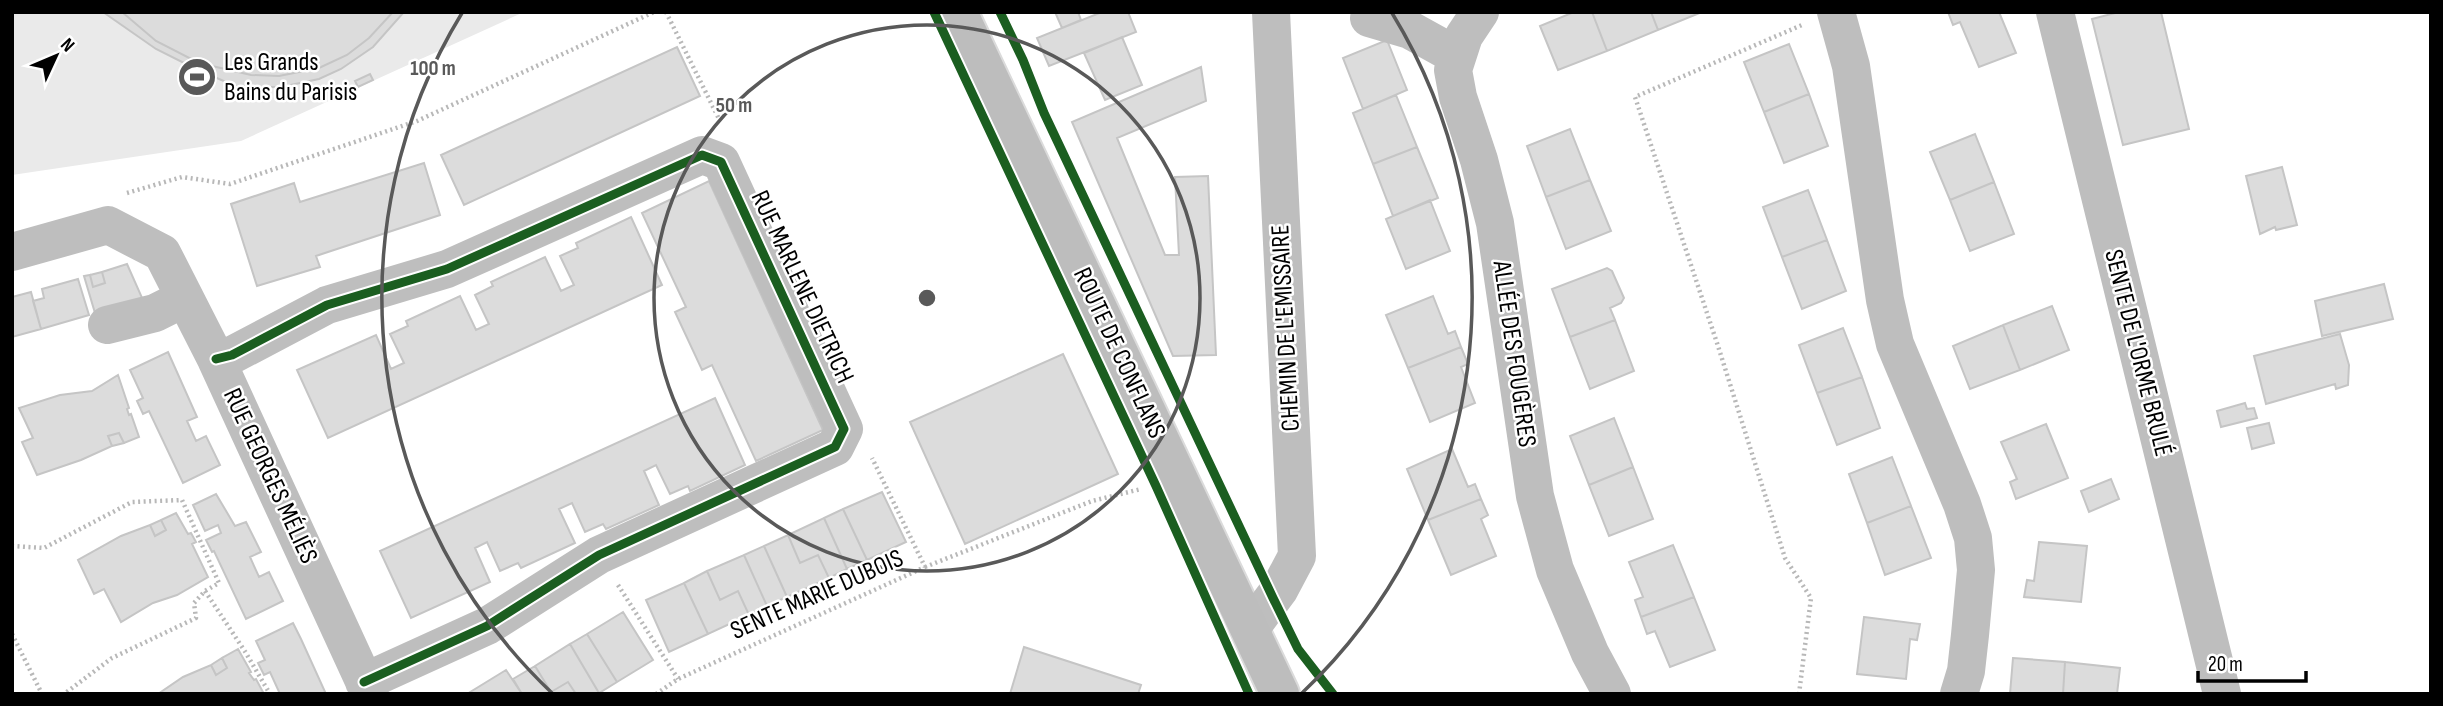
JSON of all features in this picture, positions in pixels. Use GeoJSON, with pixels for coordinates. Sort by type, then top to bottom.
{"type":"FeatureCollection","features":[{"type":"Feature","properties":{"kind":"main road","name":"ROUTE DE CONFLANS"},"geometry":{"type":"LineString","coordinates":[[958,12],[1280,694]]}},
{"type":"Feature","properties":{"kind":"street","name":"CHEMIN DE L'EMISSAIRE"},"geometry":{"type":"LineString","coordinates":[[1250,629],[1279,590],[1297,556],[1271,12]]}},
{"type":"Feature","properties":{"kind":"street","name":"ALLÉE DES FOUGÈRES"},"geometry":{"type":"LineString","coordinates":[[1479,12],[1464,36],[1453,70],[1458,97],[1479,160],[1495,223],[1535,496],[1555,570],[1590,653],[1612,694]]}},
{"type":"Feature","properties":{"kind":"street"},"geometry":{"type":"LineString","coordinates":[[1836,12],[1851,66],[1885,300],[1895,344],[1962,504],[1973,538],[1976,570],[1973,609],[1966,671],[1959,694]]}},
{"type":"Feature","properties":{"kind":"street","name":"SENTE DE L'ORME BRULÉ"},"geometry":{"type":"LineString","coordinates":[[2055,12],[2221,694]]}},
{"type":"Feature","properties":{"kind":"street"},"geometry":{"type":"LineString","coordinates":[[1369,18],[1410,30],[1458,56]]}},
{"type":"Feature","properties":{"kind":"street"},"geometry":{"type":"LineString","coordinates":[[216,359],[232,355],[327,305],[447,269],[702,155],[713,159]]}},
{"type":"Feature","properties":{"kind":"street","name":"RUE MARLENE DIETRICH"},"geometry":{"type":"LineString","coordinates":[[713,159],[721,162],[844,429],[841,438]]}},
{"type":"Feature","properties":{"kind":"street","name":"RUE GEORGES MÉLIÈS"},"geometry":{"type":"LineString","coordinates":[[12,252],[108,225],[162,253],[216,359],[367,688]]}},
{"type":"Feature","properties":{"kind":"street"},"geometry":{"type":"LineString","coordinates":[[107,325],[155,313],[185,298]]}},
{"type":"Feature","properties":{"kind":"street"},"geometry":{"type":"LineString","coordinates":[[367,688],[487,626],[599,555],[835,447],[841,438]]}},
{"type":"Feature","properties":{"kind":"path"},"geometry":{"type":"LineString","coordinates":[[117,196],[183,177],[230,184],[417,121],[654,12]]}},
{"type":"Feature","properties":{"kind":"path"},"geometry":{"type":"LineString","coordinates":[[666,12],[721,123],[713,159]]}},
{"type":"Feature","properties":{"kind":"path"},"geometry":{"type":"LineString","coordinates":[[1798,12],[1802,25],[1635,97],[1785,558],[1811,598],[1799,694]]}},
{"type":"Feature","properties":{"kind":"path"},"geometry":{"type":"LineString","coordinates":[[925,567],[1092,501],[1143,489]]}},
{"type":"Feature","properties":{"kind":"path"},"geometry":{"type":"LineString","coordinates":[[12,546],[44,548],[132,502],[182,500],[219,583],[205,591],[194,603],[196,618],[112,658],[64,694]]}},
{"type":"Feature","properties":{"kind":"path"},"geometry":{"type":"LineString","coordinates":[[599,555],[678,679]]}},
{"type":"Feature","properties":{"kind":"path"},"geometry":{"type":"LineString","coordinates":[[205,591],[270,694]]}},
{"type":"Feature","properties":{"kind":"path"},"geometry":{"type":"LineString","coordinates":[[12,634],[42,694]]}},
{"type":"Feature","properties":{"kind":"shaded area","name":"Les Grands Bains du Parisis"},"geometry":{"type":"Polygon","coordinates":[[[12,12],[524,12],[241,141],[12,175],[12,12]]]}},
{"type":"Feature","properties":{"kind":"building"},"geometry":{"type":"Polygon","coordinates":[[[103,12],[122,12],[156,41],[199,63],[251,75],[279,76],[319,68],[347,55],[369,38],[393,12],[404,12],[373,47],[341,69],[319,79],[281,87],[255,87],[235,86],[194,68],[156,49],[103,12]]]}},
{"type":"Feature","properties":{"kind":"building"},"geometry":{"type":"Polygon","coordinates":[[[122,12],[393,12],[369,38],[347,55],[319,68],[279,76],[251,75],[199,63],[156,41],[122,12]]]}},
{"type":"Feature","properties":{"kind":"building"},"geometry":{"type":"Polygon","coordinates":[[[1055,12],[1078,12],[1081,20],[1062,28],[1055,12]]]}},
{"type":"Feature","properties":{"kind":"building"},"geometry":{"type":"Polygon","coordinates":[[[1102,12],[1128,12],[1136,32],[1049,66],[1037,38],[1102,12]]]}},
{"type":"Feature","properties":{"kind":"building"},"geometry":{"type":"Polygon","coordinates":[[[1574,12],[1592,12],[1607,51],[1558,70],[1540,26],[1574,12]]]}},
{"type":"Feature","properties":{"kind":"building"},"geometry":{"type":"Polygon","coordinates":[[[1592,12],[1651,12],[1658,30],[1607,51],[1592,12]]]}},
{"type":"Feature","properties":{"kind":"building"},"geometry":{"type":"Polygon","coordinates":[[[1651,12],[1702,12],[1658,30],[1651,12]]]}},
{"type":"Feature","properties":{"kind":"building"},"geometry":{"type":"Polygon","coordinates":[[[1948,12],[1999,12],[2016,53],[1979,67],[1960,22],[1953,25],[1948,12]]]}},
{"type":"Feature","properties":{"kind":"building"},"geometry":{"type":"Polygon","coordinates":[[[2119,12],[2161,12],[2189,129],[2123,145],[2092,19],[2119,12]]]}},
{"type":"Feature","properties":{"kind":"building"},"geometry":{"type":"Polygon","coordinates":[[[1122,37],[1142,85],[1105,100],[1084,53],[1122,37]]]}},
{"type":"Feature","properties":{"kind":"building"},"geometry":{"type":"Polygon","coordinates":[[[1387,40],[1407,90],[1363,109],[1343,58],[1387,40]]]}},
{"type":"Feature","properties":{"kind":"building"},"geometry":{"type":"Polygon","coordinates":[[[1789,44],[1809,94],[1764,112],[1744,62],[1789,44]]]}},
{"type":"Feature","properties":{"kind":"building"},"geometry":{"type":"Polygon","coordinates":[[[677,47],[700,96],[464,205],[441,155],[677,47]]]}},
{"type":"Feature","properties":{"kind":"building"},"geometry":{"type":"Polygon","coordinates":[[[1201,67],[1206,101],[1117,138],[1165,255],[1179,255],[1175,177],[1208,176],[1216,355],[1173,356],[1072,122],[1201,67]]]}},
{"type":"Feature","properties":{"kind":"building"},"geometry":{"type":"Polygon","coordinates":[[[370,74],[373,80],[358,87],[355,81],[370,74]]]}},
{"type":"Feature","properties":{"kind":"building"},"geometry":{"type":"Polygon","coordinates":[[[1809,94],[1828,146],[1784,163],[1764,112],[1809,94]]]}},
{"type":"Feature","properties":{"kind":"building"},"geometry":{"type":"Polygon","coordinates":[[[1396,95],[1417,147],[1373,164],[1353,113],[1396,95]]]}},
{"type":"Feature","properties":{"kind":"building"},"geometry":{"type":"Polygon","coordinates":[[[1570,129],[1590,180],[1546,197],[1527,146],[1570,129]]]}},
{"type":"Feature","properties":{"kind":"building"},"geometry":{"type":"Polygon","coordinates":[[[1975,134],[1994,182],[1950,200],[1930,152],[1975,134]]]}},
{"type":"Feature","properties":{"kind":"building"},"geometry":{"type":"Polygon","coordinates":[[[1417,147],[1438,198],[1393,216],[1373,164],[1417,147]]]}},
{"type":"Feature","properties":{"kind":"building"},"geometry":{"type":"Polygon","coordinates":[[[424,163],[440,215],[316,256],[320,267],[257,286],[231,204],[294,183],[300,202],[424,163]]]}},
{"type":"Feature","properties":{"kind":"building"},"geometry":{"type":"Polygon","coordinates":[[[2282,167],[2297,225],[2276,230],[2275,227],[2260,234],[2246,176],[2282,167]]]}},
{"type":"Feature","properties":{"kind":"building"},"geometry":{"type":"Polygon","coordinates":[[[1590,180],[1611,231],[1566,249],[1546,197],[1590,180]]]}},
{"type":"Feature","properties":{"kind":"building"},"geometry":{"type":"Polygon","coordinates":[[[709,181],[823,430],[756,461],[712,365],[702,370],[675,312],[686,307],[642,213],[709,181]]]}},
{"type":"Feature","properties":{"kind":"building"},"geometry":{"type":"Polygon","coordinates":[[[1994,182],[2014,234],[1970,251],[1950,200],[1994,182]]]}},
{"type":"Feature","properties":{"kind":"building"},"geometry":{"type":"Polygon","coordinates":[[[1808,190],[1827,240],[1782,257],[1763,207],[1808,190]]]}},
{"type":"Feature","properties":{"kind":"building"},"geometry":{"type":"Polygon","coordinates":[[[1430,200],[1450,251],[1406,269],[1386,219],[1430,200]]]}},
{"type":"Feature","properties":{"kind":"building"},"geometry":{"type":"Polygon","coordinates":[[[631,217],[662,285],[328,438],[297,370],[376,335],[391,369],[404,363],[390,334],[408,326],[406,321],[460,296],[476,330],[489,324],[475,295],[493,286],[491,282],[545,257],[561,291],[574,285],[560,256],[578,248],[576,243],[631,217]]]}},
{"type":"Feature","properties":{"kind":"building"},"geometry":{"type":"Polygon","coordinates":[[[1827,240],[1846,291],[1802,309],[1782,257],[1827,240]]]}},
{"type":"Feature","properties":{"kind":"building"},"geometry":{"type":"Polygon","coordinates":[[[127,264],[143,300],[95,313],[84,276],[90,275],[93,287],[105,283],[102,272],[127,264]]]}},
{"type":"Feature","properties":{"kind":"building"},"geometry":{"type":"Polygon","coordinates":[[[1607,268],[1612,271],[1624,298],[1621,303],[1610,308],[1615,320],[1570,337],[1552,289],[1607,268]]]}},
{"type":"Feature","properties":{"kind":"building"},"geometry":{"type":"Polygon","coordinates":[[[102,272],[105,283],[93,287],[90,275],[102,272]]]}},
{"type":"Feature","properties":{"kind":"building"},"geometry":{"type":"Polygon","coordinates":[[[78,279],[89,315],[41,329],[33,301],[44,298],[42,289],[78,279]]]}},
{"type":"Feature","properties":{"kind":"building"},"geometry":{"type":"Polygon","coordinates":[[[2384,284],[2393,319],[2322,336],[2315,301],[2384,284]]]}},
{"type":"Feature","properties":{"kind":"building"},"geometry":{"type":"Polygon","coordinates":[[[31,292],[41,329],[12,337],[12,297],[31,292]]]}},
{"type":"Feature","properties":{"kind":"building"},"geometry":{"type":"Polygon","coordinates":[[[1433,296],[1448,334],[1455,331],[1461,347],[1408,368],[1386,315],[1433,296]]]}},
{"type":"Feature","properties":{"kind":"building"},"geometry":{"type":"Polygon","coordinates":[[[2052,306],[2069,350],[2020,370],[2003,325],[2052,306]]]}},
{"type":"Feature","properties":{"kind":"building"},"geometry":{"type":"Polygon","coordinates":[[[1615,320],[1634,371],[1590,389],[1570,337],[1615,320]]]}},
{"type":"Feature","properties":{"kind":"building"},"geometry":{"type":"Polygon","coordinates":[[[2003,325],[2020,370],[1970,389],[1953,346],[2003,325]]]}},
{"type":"Feature","properties":{"kind":"building"},"geometry":{"type":"Polygon","coordinates":[[[1843,328],[1862,377],[1817,393],[1799,345],[1843,328]]]}},
{"type":"Feature","properties":{"kind":"building"},"geometry":{"type":"Polygon","coordinates":[[[2340,334],[2349,365],[2348,385],[2336,389],[2335,384],[2266,404],[2254,356],[2340,334]]]}},
{"type":"Feature","properties":{"kind":"building"},"geometry":{"type":"Polygon","coordinates":[[[1461,347],[1468,364],[1461,367],[1475,403],[1430,422],[1408,368],[1461,347]]]}},
{"type":"Feature","properties":{"kind":"building"},"geometry":{"type":"Polygon","coordinates":[[[168,352],[197,417],[187,421],[196,441],[206,436],[220,465],[183,483],[149,411],[143,414],[137,401],[143,398],[130,370],[168,352]]]}},
{"type":"Feature","properties":{"kind":"building"},"geometry":{"type":"Polygon","coordinates":[[[1063,354],[1118,474],[965,544],[910,422],[1063,354]]]}},
{"type":"Feature","properties":{"kind":"building"},"geometry":{"type":"Polygon","coordinates":[[[118,375],[129,415],[131,414],[139,437],[124,443],[119,433],[108,436],[112,446],[37,475],[22,442],[33,438],[19,408],[60,395],[92,391],[118,375]]]}},
{"type":"Feature","properties":{"kind":"building"},"geometry":{"type":"Polygon","coordinates":[[[1862,377],[1880,428],[1837,445],[1817,393],[1862,377]]]}},
{"type":"Feature","properties":{"kind":"building"},"geometry":{"type":"Polygon","coordinates":[[[715,398],[745,465],[690,491],[688,486],[670,494],[656,465],[644,471],[659,505],[606,529],[603,524],[585,532],[572,503],[559,509],[575,543],[521,568],[518,563],[500,571],[487,542],[475,548],[490,582],[411,618],[380,551],[715,398]]]}},
{"type":"Feature","properties":{"kind":"building"},"geometry":{"type":"Polygon","coordinates":[[[2245,403],[2247,409],[2254,408],[2257,418],[2221,427],[2217,411],[2245,403]]]}},
{"type":"Feature","properties":{"kind":"building"},"geometry":{"type":"Polygon","coordinates":[[[1614,418],[1633,467],[1589,485],[1570,436],[1614,418]]]}},
{"type":"Feature","properties":{"kind":"building"},"geometry":{"type":"Polygon","coordinates":[[[2269,423],[2274,443],[2252,449],[2247,428],[2269,423]]]}},
{"type":"Feature","properties":{"kind":"building"},"geometry":{"type":"Polygon","coordinates":[[[2046,424],[2068,478],[2016,499],[2010,482],[2017,479],[2001,442],[2046,424]]]}},
{"type":"Feature","properties":{"kind":"building"},"geometry":{"type":"Polygon","coordinates":[[[119,433],[124,443],[112,446],[108,436],[119,433]]]}},
{"type":"Feature","properties":{"kind":"building"},"geometry":{"type":"Polygon","coordinates":[[[1452,449],[1468,487],[1475,484],[1481,499],[1428,520],[1407,469],[1452,449]]]}},
{"type":"Feature","properties":{"kind":"building"},"geometry":{"type":"Polygon","coordinates":[[[1892,457],[1911,506],[1867,523],[1849,474],[1892,457]]]}},
{"type":"Feature","properties":{"kind":"building"},"geometry":{"type":"Polygon","coordinates":[[[1633,467],[1653,519],[1609,536],[1589,485],[1633,467]]]}},
{"type":"Feature","properties":{"kind":"building"},"geometry":{"type":"Polygon","coordinates":[[[2111,479],[2119,499],[2089,512],[2081,491],[2111,479]]]}},
{"type":"Feature","properties":{"kind":"building"},"geometry":{"type":"Polygon","coordinates":[[[882,492],[906,542],[867,560],[843,509],[882,492]]]}},
{"type":"Feature","properties":{"kind":"building"},"geometry":{"type":"Polygon","coordinates":[[[216,494],[235,526],[246,522],[261,552],[250,557],[259,577],[269,572],[283,601],[246,619],[214,551],[212,552],[206,540],[221,533],[218,525],[205,531],[193,505],[216,494]]]}},
{"type":"Feature","properties":{"kind":"building"},"geometry":{"type":"Polygon","coordinates":[[[1481,499],[1488,515],[1481,519],[1496,556],[1451,575],[1428,520],[1481,499]]]}},
{"type":"Feature","properties":{"kind":"building"},"geometry":{"type":"Polygon","coordinates":[[[1911,506],[1931,558],[1885,575],[1867,523],[1911,506]]]}},
{"type":"Feature","properties":{"kind":"building"},"geometry":{"type":"Polygon","coordinates":[[[843,509],[867,560],[847,569],[824,518],[843,509]]]}},
{"type":"Feature","properties":{"kind":"building"},"geometry":{"type":"Polygon","coordinates":[[[176,513],[196,542],[192,544],[208,577],[177,595],[153,603],[121,622],[104,589],[94,594],[78,560],[121,536],[150,525],[155,536],[166,530],[161,520],[176,513]]]}},
{"type":"Feature","properties":{"kind":"building"},"geometry":{"type":"Polygon","coordinates":[[[824,518],[847,569],[829,578],[818,555],[800,563],[788,535],[824,518]]]}},
{"type":"Feature","properties":{"kind":"building"},"geometry":{"type":"Polygon","coordinates":[[[161,520],[166,530],[155,536],[150,525],[161,520]]]}},
{"type":"Feature","properties":{"kind":"building"},"geometry":{"type":"Polygon","coordinates":[[[788,535],[800,563],[818,555],[829,578],[787,597],[764,546],[788,535]]]}},
{"type":"Feature","properties":{"kind":"building"},"geometry":{"type":"Polygon","coordinates":[[[2039,542],[2087,546],[2081,602],[2024,597],[2027,580],[2034,581],[2039,542]]]}},
{"type":"Feature","properties":{"kind":"building"},"geometry":{"type":"Polygon","coordinates":[[[1673,545],[1694,597],[1641,617],[1635,600],[1643,597],[1629,562],[1673,545]]]}},
{"type":"Feature","properties":{"kind":"building"},"geometry":{"type":"Polygon","coordinates":[[[764,546],[787,597],[767,606],[744,555],[764,546]]]}},
{"type":"Feature","properties":{"kind":"building"},"geometry":{"type":"Polygon","coordinates":[[[744,555],[767,606],[749,615],[738,591],[720,600],[707,571],[744,555]]]}},
{"type":"Feature","properties":{"kind":"building"},"geometry":{"type":"Polygon","coordinates":[[[707,571],[720,600],[738,591],[749,615],[708,634],[684,583],[707,571]]]}},
{"type":"Feature","properties":{"kind":"building"},"geometry":{"type":"Polygon","coordinates":[[[684,583],[708,634],[669,652],[646,600],[684,583]]]}},
{"type":"Feature","properties":{"kind":"building"},"geometry":{"type":"Polygon","coordinates":[[[1694,597],[1715,650],[1670,667],[1655,631],[1647,634],[1641,617],[1694,597]]]}},
{"type":"Feature","properties":{"kind":"building"},"geometry":{"type":"Polygon","coordinates":[[[623,612],[653,660],[617,682],[587,634],[623,612]]]}},
{"type":"Feature","properties":{"kind":"building"},"geometry":{"type":"Polygon","coordinates":[[[1864,617],[1920,624],[1917,640],[1910,639],[1906,679],[1857,674],[1864,617]]]}},
{"type":"Feature","properties":{"kind":"building"},"geometry":{"type":"Polygon","coordinates":[[[293,623],[326,694],[280,694],[270,672],[264,675],[258,663],[265,660],[256,641],[293,623]]]}},
{"type":"Feature","properties":{"kind":"building"},"geometry":{"type":"Polygon","coordinates":[[[587,634],[617,682],[599,693],[570,644],[587,634]]]}},
{"type":"Feature","properties":{"kind":"building"},"geometry":{"type":"Polygon","coordinates":[[[570,644],[599,693],[576,694],[568,682],[551,692],[535,666],[570,644]]]}},
{"type":"Feature","properties":{"kind":"building"},"geometry":{"type":"Polygon","coordinates":[[[1024,647],[1141,685],[1138,694],[1010,694],[1024,647]]]}},
{"type":"Feature","properties":{"kind":"building"},"geometry":{"type":"Polygon","coordinates":[[[238,649],[251,672],[249,673],[256,679],[264,694],[158,694],[183,677],[211,665],[216,675],[227,668],[222,658],[238,649]]]}},
{"type":"Feature","properties":{"kind":"building"},"geometry":{"type":"Polygon","coordinates":[[[222,658],[227,668],[216,675],[211,665],[222,658]]]}},
{"type":"Feature","properties":{"kind":"building"},"geometry":{"type":"Polygon","coordinates":[[[2013,658],[2065,662],[2063,694],[2010,694],[2013,658]]]}},
{"type":"Feature","properties":{"kind":"building"},"geometry":{"type":"Polygon","coordinates":[[[2065,662],[2120,668],[2117,694],[2063,694],[2065,662]]]}},
{"type":"Feature","properties":{"kind":"building"},"geometry":{"type":"Polygon","coordinates":[[[535,666],[551,692],[568,682],[576,694],[522,694],[513,679],[535,666]]]}},
{"type":"Feature","properties":{"kind":"building"},"geometry":{"type":"Polygon","coordinates":[[[506,670],[522,694],[467,694],[506,670]]]}},
{"type":"Feature","properties":{"kind":"cycle path"},"geometry":{"type":"LineString","coordinates":[[934,12],[1156,486],[1249,694]]}},
{"type":"Feature","properties":{"kind":"cycle path"},"geometry":{"type":"LineString","coordinates":[[1000,12],[1044,113],[1273,598],[1298,649],[1333,694]]}},
{"type":"Feature","properties":{"kind":"cycle path"},"geometry":{"type":"LineString","coordinates":[[216,359],[232,355],[327,305],[447,269],[702,155],[721,162],[844,429],[835,447],[599,555],[487,626],[364,682]]}},
{"type":"Feature","properties":{"kind":"place","name":"Les Grands Bains du Parisis"},"geometry":{"type":"Point","coordinates":[197,77]}}]}
